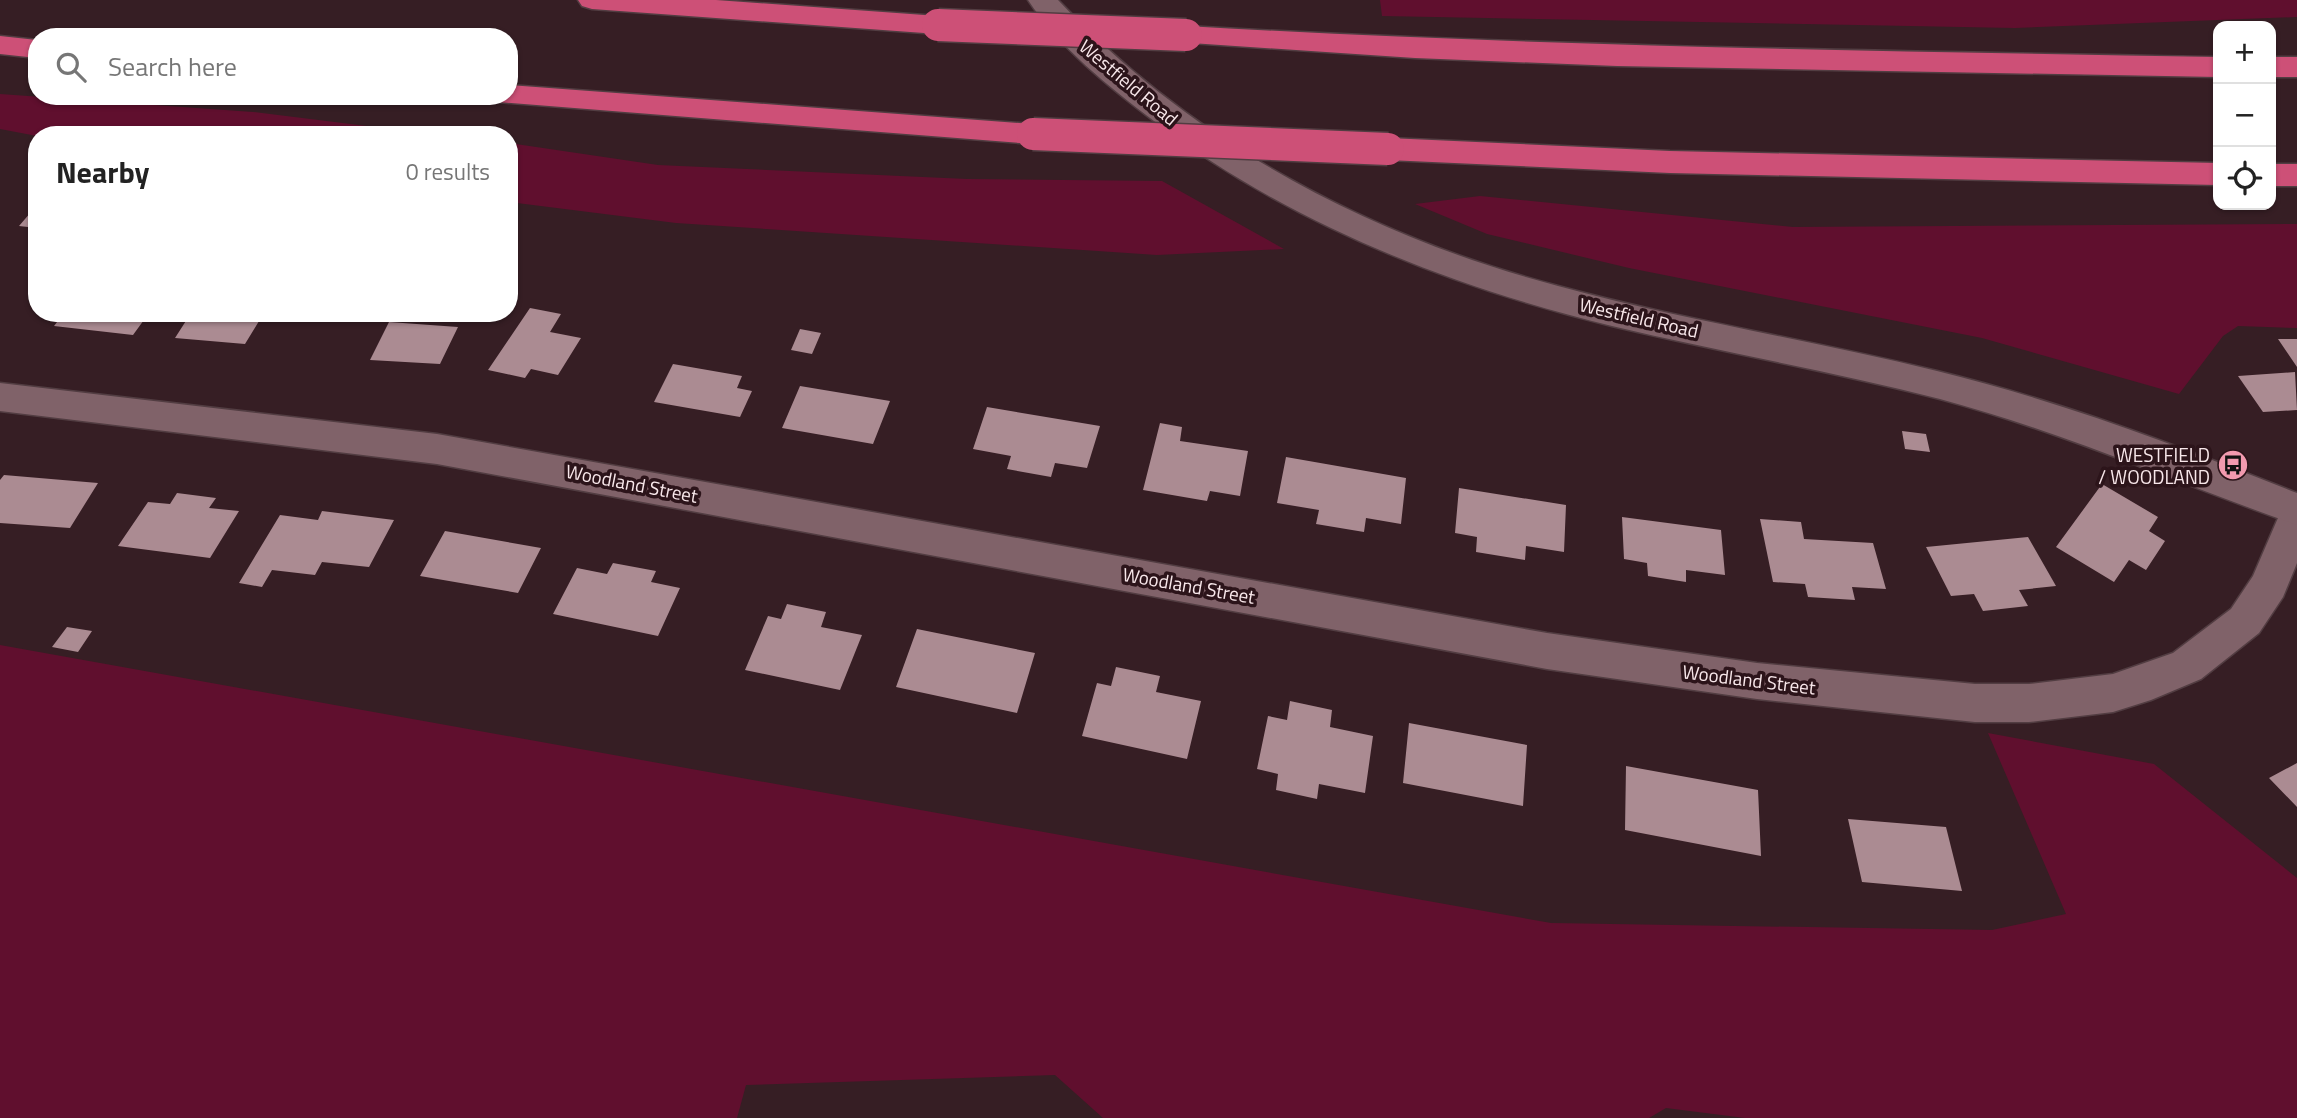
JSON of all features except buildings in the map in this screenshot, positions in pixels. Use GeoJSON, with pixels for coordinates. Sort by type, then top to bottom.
{"type":"FeatureCollection","features":[{"type":"Feature","properties":{"kind":"highway"},"geometry":{"type":"LineString","coordinates":[[592,0],[939,24],[1415,49],[1603,56],[2213,67]]}},
{"type":"Feature","properties":{"kind":"highway"},"geometry":{"type":"LineString","coordinates":[[0,45],[28,48]]}},
{"type":"Feature","properties":{"kind":"highway"},"geometry":{"type":"LineString","coordinates":[[2276,67],[2297,67]]}},
{"type":"Feature","properties":{"kind":"highway"},"geometry":{"type":"LineString","coordinates":[[518,96],[1034,134],[1670,162],[2213,174]]}},
{"type":"Feature","properties":{"kind":"highway"},"geometry":{"type":"LineString","coordinates":[[2276,175],[2297,175]]}},
{"type":"Feature","properties":{"kind":"street","name":"Westfield Road"},"geometry":{"type":"LineString","coordinates":[[1042,0],[1107,69],[1210,146],[1304,200],[1423,253],[1502,282],[1593,308],[1910,378],[2013,405],[2091,430],[2297,509]]}},
{"type":"Feature","properties":{"kind":"street","name":"Woodland Street"},"geometry":{"type":"LineString","coordinates":[[0,397],[437,449],[1547,651],[1757,681],[1975,703],[2029,703],[2113,693],[2151,682],[2187,666],[2219,645],[2245,621],[2269,585],[2297,514]]}},
{"type":"Feature","properties":{"kind":"shaded area"},"geometry":{"type":"Polygon","coordinates":[[[1380,0],[2297,0],[2297,17],[2015,28],[1382,16],[1380,0]]]}},
{"type":"Feature","properties":{"kind":"shaded area"},"geometry":{"type":"Polygon","coordinates":[[[0,94],[28,96],[28,105],[155,105],[253,112],[366,126],[28,126],[28,134],[0,129],[0,94]]]}},
{"type":"Feature","properties":{"kind":"shaded area"},"geometry":{"type":"Polygon","coordinates":[[[518,144],[658,165],[967,179],[1162,181],[1284,249],[1157,255],[676,223],[518,203],[518,144]]]}},
{"type":"Feature","properties":{"kind":"shaded area"},"geometry":{"type":"Polygon","coordinates":[[[1480,196],[1793,227],[2297,224],[2297,328],[2238,326],[2223,336],[2179,394],[1982,338],[1629,268],[1487,234],[1415,204],[1480,196]]]}},
{"type":"Feature","properties":{"kind":"shaded area"},"geometry":{"type":"Polygon","coordinates":[[[0,645],[1551,923],[1992,930],[2066,914],[1988,733],[2154,764],[2297,878],[2297,1118],[1745,1118],[1666,1108],[1649,1118],[1103,1118],[1055,1075],[746,1085],[737,1118],[0,1118],[0,645]]]}},
{"type":"Feature","properties":{"kind":"place","name":"WESTFIELD / WOODLAND"},"geometry":{"type":"Point","coordinates":[2233,465]}}]}
